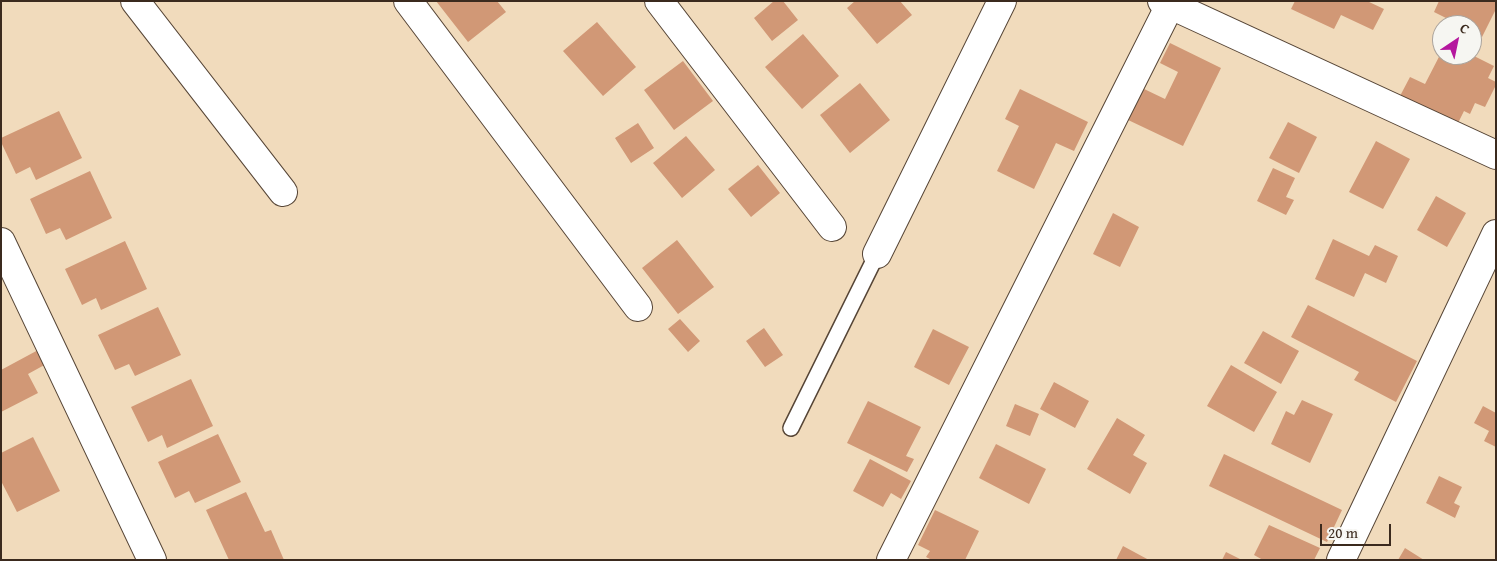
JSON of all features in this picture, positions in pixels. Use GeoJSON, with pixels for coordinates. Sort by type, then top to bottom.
{"type":"FeatureCollection","features":[{"type":"Feature","properties":{"kind":"street"},"geometry":{"type":"LineString","coordinates":[[135,1],[283,192]]}},
{"type":"Feature","properties":{"kind":"street"},"geometry":{"type":"LineString","coordinates":[[408,1],[638,308]]}},
{"type":"Feature","properties":{"kind":"street"},"geometry":{"type":"LineString","coordinates":[[659,1],[832,227]]}},
{"type":"Feature","properties":{"kind":"street"},"geometry":{"type":"LineString","coordinates":[[877,254],[1002,1]]}},
{"type":"Feature","properties":{"kind":"street"},"geometry":{"type":"LineString","coordinates":[[891,560],[1168,3],[1496,155]]}},
{"type":"Feature","properties":{"kind":"street"},"geometry":{"type":"LineString","coordinates":[[1341,560],[1496,234]]}},
{"type":"Feature","properties":{"kind":"street"},"geometry":{"type":"LineString","coordinates":[[1,242],[152,560]]}},
{"type":"Feature","properties":{"kind":"lane"},"geometry":{"type":"LineString","coordinates":[[791,428],[877,254]]}},
{"type":"Feature","properties":{"kind":"building"},"geometry":{"type":"Polygon","coordinates":[[[436,1],[497,1],[506,12],[468,42],[436,1]]]}},
{"type":"Feature","properties":{"kind":"building"},"geometry":{"type":"Polygon","coordinates":[[[774,1],[783,1],[798,20],[772,41],[754,18],[774,1]]]}},
{"type":"Feature","properties":{"kind":"building"},"geometry":{"type":"Polygon","coordinates":[[[855,1],[900,1],[912,15],[877,44],[847,8],[855,1]]]}},
{"type":"Feature","properties":{"kind":"building"},"geometry":{"type":"Polygon","coordinates":[[[1295,1],[1367,1],[1384,9],[1373,30],[1341,15],[1334,29],[1291,9],[1295,1]]]}},
{"type":"Feature","properties":{"kind":"building"},"geometry":{"type":"Polygon","coordinates":[[[1439,1],[1496,1],[1496,9],[1482,37],[1482,15],[1440,15],[1434,12],[1439,1]]]}},
{"type":"Feature","properties":{"kind":"building"},"geometry":{"type":"Polygon","coordinates":[[[597,22],[636,67],[603,96],[563,51],[597,22]]]}},
{"type":"Feature","properties":{"kind":"building"},"geometry":{"type":"Polygon","coordinates":[[[803,34],[839,76],[802,109],[765,67],[803,34]]]}},
{"type":"Feature","properties":{"kind":"building"},"geometry":{"type":"Polygon","coordinates":[[[1170,43],[1221,68],[1183,146],[1126,119],[1142,88],[1165,99],[1178,72],[1160,63],[1170,43]]]}},
{"type":"Feature","properties":{"kind":"building"},"geometry":{"type":"Polygon","coordinates":[[[1482,60],[1494,66],[1488,78],[1496,82],[1496,85],[1485,107],[1475,103],[1470,114],[1464,111],[1457,125],[1400,96],[1410,77],[1425,84],[1435,65],[1482,65],[1482,60]]]}},
{"type":"Feature","properties":{"kind":"building"},"geometry":{"type":"Polygon","coordinates":[[[683,61],[713,101],[674,130],[644,90],[683,61]]]}},
{"type":"Feature","properties":{"kind":"building"},"geometry":{"type":"Polygon","coordinates":[[[860,83],[890,120],[850,153],[820,115],[860,83]]]}},
{"type":"Feature","properties":{"kind":"building"},"geometry":{"type":"Polygon","coordinates":[[[1020,89],[1088,122],[1074,151],[1056,143],[1034,189],[997,171],[1019,126],[1005,119],[1020,89]]]}},
{"type":"Feature","properties":{"kind":"building"},"geometry":{"type":"Polygon","coordinates":[[[59,111],[82,158],[36,180],[30,167],[16,174],[1,142],[1,138],[59,111]]]}},
{"type":"Feature","properties":{"kind":"building"},"geometry":{"type":"Polygon","coordinates":[[[1288,122],[1317,137],[1299,173],[1269,158],[1288,122]]]}},
{"type":"Feature","properties":{"kind":"building"},"geometry":{"type":"Polygon","coordinates":[[[638,123],[654,148],[631,163],[615,138],[638,123]]]}},
{"type":"Feature","properties":{"kind":"building"},"geometry":{"type":"Polygon","coordinates":[[[686,136],[715,170],[682,198],[653,163],[686,136]]]}},
{"type":"Feature","properties":{"kind":"building"},"geometry":{"type":"Polygon","coordinates":[[[1376,141],[1410,159],[1383,209],[1349,192],[1376,141]]]}},
{"type":"Feature","properties":{"kind":"building"},"geometry":{"type":"Polygon","coordinates":[[[758,165],[780,193],[751,217],[728,189],[758,165]]]}},
{"type":"Feature","properties":{"kind":"building"},"geometry":{"type":"Polygon","coordinates":[[[1273,168],[1295,178],[1286,197],[1294,200],[1286,215],[1257,201],[1273,168]]]}},
{"type":"Feature","properties":{"kind":"building"},"geometry":{"type":"Polygon","coordinates":[[[90,171],[112,218],[66,240],[60,228],[46,234],[30,199],[90,171]]]}},
{"type":"Feature","properties":{"kind":"building"},"geometry":{"type":"Polygon","coordinates":[[[1436,196],[1466,213],[1447,247],[1417,230],[1436,196]]]}},
{"type":"Feature","properties":{"kind":"building"},"geometry":{"type":"Polygon","coordinates":[[[1113,213],[1139,227],[1120,267],[1093,254],[1113,213]]]}},
{"type":"Feature","properties":{"kind":"building"},"geometry":{"type":"Polygon","coordinates":[[[1333,239],[1369,256],[1375,245],[1398,256],[1386,283],[1365,273],[1354,297],[1315,279],[1333,239]]]}},
{"type":"Feature","properties":{"kind":"building"},"geometry":{"type":"Polygon","coordinates":[[[677,240],[714,287],[678,314],[642,268],[677,240]]]}},
{"type":"Feature","properties":{"kind":"building"},"geometry":{"type":"Polygon","coordinates":[[[125,241],[147,289],[101,310],[96,298],[82,305],[65,269],[125,241]]]}},
{"type":"Feature","properties":{"kind":"building"},"geometry":{"type":"Polygon","coordinates":[[[1308,305],[1417,361],[1396,402],[1354,380],[1359,372],[1291,337],[1308,305]]]}},
{"type":"Feature","properties":{"kind":"building"},"geometry":{"type":"Polygon","coordinates":[[[158,307],[181,355],[135,376],[129,364],[115,370],[98,335],[158,307]]]}},
{"type":"Feature","properties":{"kind":"building"},"geometry":{"type":"Polygon","coordinates":[[[680,319],[700,341],[688,352],[668,329],[680,319]]]}},
{"type":"Feature","properties":{"kind":"building"},"geometry":{"type":"Polygon","coordinates":[[[764,328],[783,355],[765,367],[746,341],[764,328]]]}},
{"type":"Feature","properties":{"kind":"building"},"geometry":{"type":"Polygon","coordinates":[[[933,329],[969,347],[949,385],[914,367],[933,329]]]}},
{"type":"Feature","properties":{"kind":"building"},"geometry":{"type":"Polygon","coordinates":[[[1263,331],[1299,351],[1281,384],[1244,363],[1263,331]]]}},
{"type":"Feature","properties":{"kind":"building"},"geometry":{"type":"Polygon","coordinates":[[[40,349],[48,363],[28,374],[38,393],[1,412],[1,370],[40,349]]]}},
{"type":"Feature","properties":{"kind":"building"},"geometry":{"type":"Polygon","coordinates":[[[1231,365],[1277,392],[1254,432],[1207,406],[1231,365]]]}},
{"type":"Feature","properties":{"kind":"building"},"geometry":{"type":"Polygon","coordinates":[[[191,379],[213,426],[167,448],[162,435],[148,442],[131,407],[191,379]]]}},
{"type":"Feature","properties":{"kind":"building"},"geometry":{"type":"Polygon","coordinates":[[[1054,382],[1089,401],[1075,428],[1040,409],[1054,382]]]}},
{"type":"Feature","properties":{"kind":"building"},"geometry":{"type":"Polygon","coordinates":[[[1302,400],[1333,414],[1310,463],[1271,444],[1286,411],[1294,415],[1302,400]]]}},
{"type":"Feature","properties":{"kind":"building"},"geometry":{"type":"Polygon","coordinates":[[[868,401],[921,427],[906,456],[914,459],[907,472],[847,443],[868,401]]]}},
{"type":"Feature","properties":{"kind":"building"},"geometry":{"type":"Polygon","coordinates":[[[1015,404],[1039,414],[1030,436],[1006,426],[1015,404]]]}},
{"type":"Feature","properties":{"kind":"building"},"geometry":{"type":"Polygon","coordinates":[[[1483,406],[1496,413],[1496,447],[1484,441],[1489,431],[1474,423],[1483,406]]]}},
{"type":"Feature","properties":{"kind":"building"},"geometry":{"type":"Polygon","coordinates":[[[1117,418],[1145,435],[1133,455],[1147,463],[1130,494],[1087,469],[1117,418]]]}},
{"type":"Feature","properties":{"kind":"building"},"geometry":{"type":"Polygon","coordinates":[[[218,434],[241,482],[195,503],[189,491],[175,498],[158,462],[218,434]]]}},
{"type":"Feature","properties":{"kind":"building"},"geometry":{"type":"Polygon","coordinates":[[[33,437],[60,491],[17,512],[1,481],[1,453],[33,437]]]}},
{"type":"Feature","properties":{"kind":"building"},"geometry":{"type":"Polygon","coordinates":[[[996,444],[1046,469],[1029,504],[979,478],[996,444]]]}},
{"type":"Feature","properties":{"kind":"building"},"geometry":{"type":"Polygon","coordinates":[[[1224,454],[1342,510],[1327,542],[1209,486],[1224,454]]]}},
{"type":"Feature","properties":{"kind":"building"},"geometry":{"type":"Polygon","coordinates":[[[870,459],[911,481],[901,499],[891,493],[883,507],[853,491],[870,459]]]}},
{"type":"Feature","properties":{"kind":"building"},"geometry":{"type":"Polygon","coordinates":[[[1439,476],[1462,487],[1454,503],[1460,506],[1455,518],[1426,503],[1439,476]]]}},
{"type":"Feature","properties":{"kind":"building"},"geometry":{"type":"Polygon","coordinates":[[[246,492],[265,532],[271,530],[284,560],[229,560],[206,510],[246,492]]]}},
{"type":"Feature","properties":{"kind":"building"},"geometry":{"type":"Polygon","coordinates":[[[935,510],[979,531],[965,560],[932,560],[926,557],[930,551],[918,545],[935,510]]]}},
{"type":"Feature","properties":{"kind":"building"},"geometry":{"type":"Polygon","coordinates":[[[1269,525],[1320,548],[1314,560],[1263,560],[1254,555],[1269,525]]]}},
{"type":"Feature","properties":{"kind":"building"},"geometry":{"type":"Polygon","coordinates":[[[1123,546],[1149,560],[1116,560],[1123,546]]]}},
{"type":"Feature","properties":{"kind":"building"},"geometry":{"type":"Polygon","coordinates":[[[1405,548],[1424,560],[1398,560],[1405,548]]]}},
{"type":"Feature","properties":{"kind":"building"},"geometry":{"type":"Polygon","coordinates":[[[1226,552],[1242,560],[1222,560],[1226,552]]]}}]}
